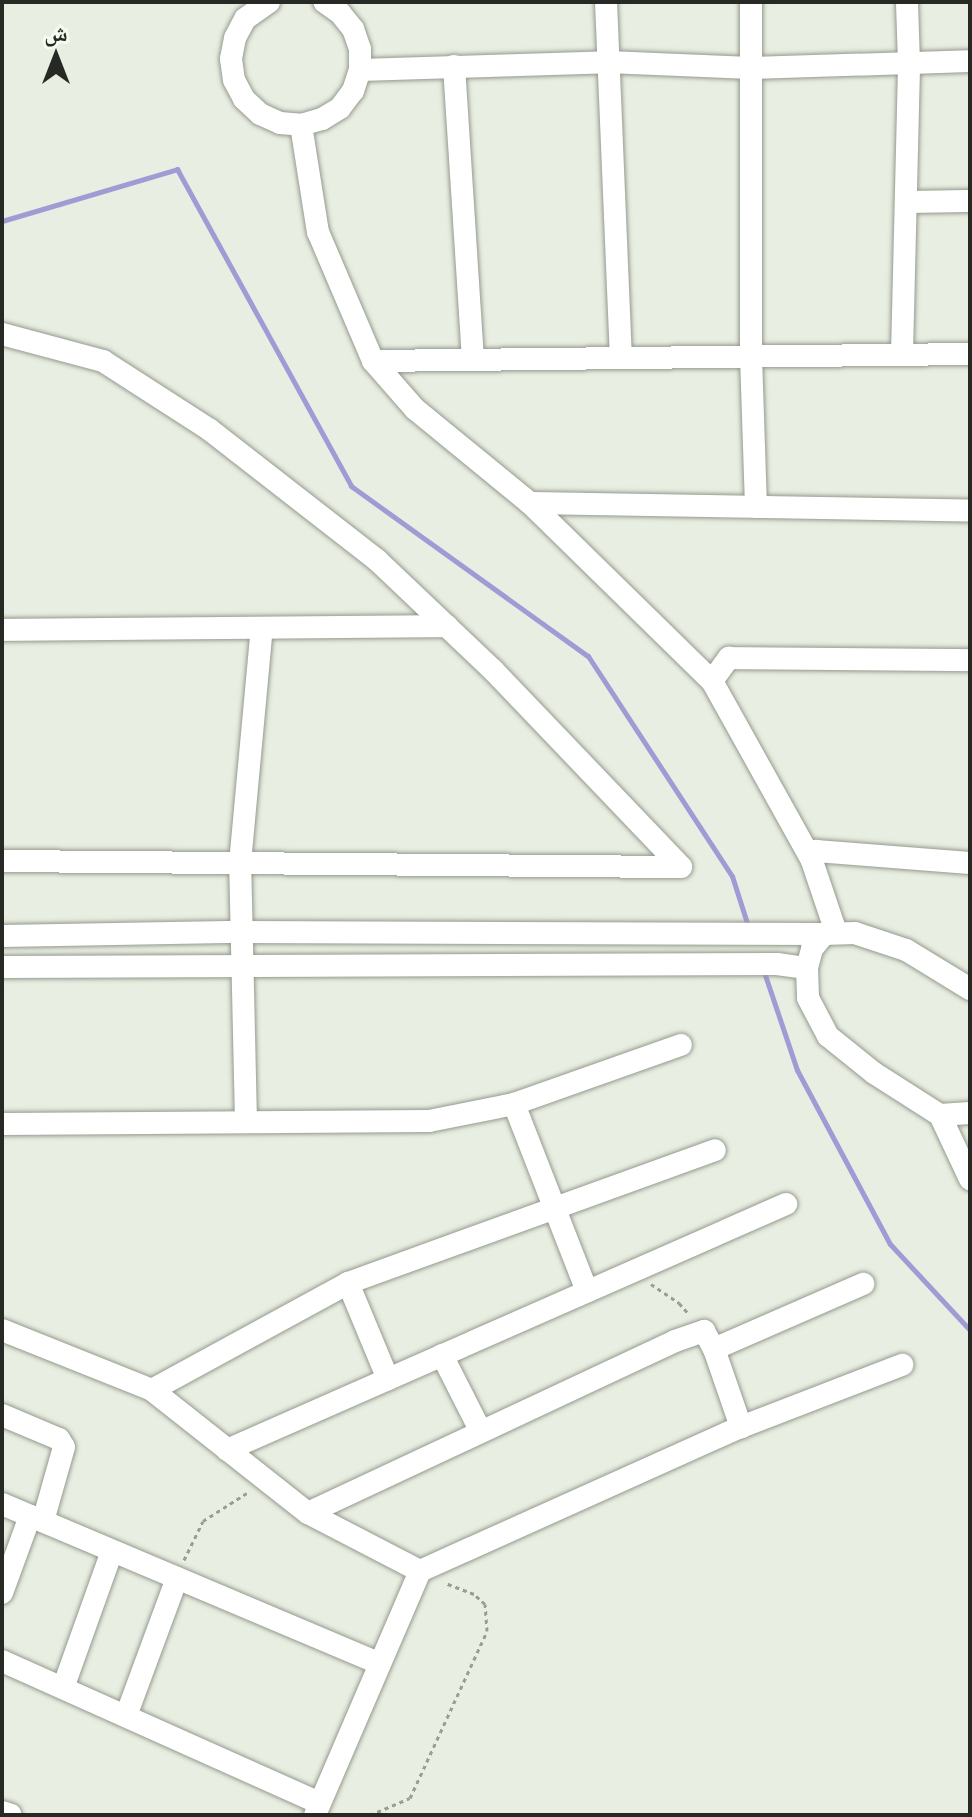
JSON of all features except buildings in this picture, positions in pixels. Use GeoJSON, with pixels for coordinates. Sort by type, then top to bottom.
{"type":"FeatureCollection","features":[{"type":"Feature","properties":{"kind":"street"},"geometry":{"type":"LineString","coordinates":[[264,3],[245,19],[235,38],[231,59],[234,80],[244,99],[260,114],[280,123],[301,125],[322,119],[340,108],[353,91],[360,70],[360,49],[353,29],[340,13],[324,2]]}},
{"type":"Feature","properties":{"kind":"street"},"geometry":{"type":"LineString","coordinates":[[606,2],[621,357]]}},
{"type":"Feature","properties":{"kind":"street"},"geometry":{"type":"LineString","coordinates":[[751,2],[751,356],[756,507]]}},
{"type":"Feature","properties":{"kind":"street"},"geometry":{"type":"LineString","coordinates":[[902,354],[909,63],[907,2]]}},
{"type":"Feature","properties":{"kind":"street"},"geometry":{"type":"LineString","coordinates":[[360,70],[608,62],[751,68],[970,61]]}},
{"type":"Feature","properties":{"kind":"street"},"geometry":{"type":"LineString","coordinates":[[454,66],[473,359]]}},
{"type":"Feature","properties":{"kind":"street"},"geometry":{"type":"LineString","coordinates":[[301,125],[318,232],[373,361],[415,409],[530,503],[712,681],[812,861],[830,933]]}},
{"type":"Feature","properties":{"kind":"street"},"geometry":{"type":"LineString","coordinates":[[906,202],[970,201]]}},
{"type":"Feature","properties":{"kind":"street"},"geometry":{"type":"LineString","coordinates":[[2,334],[103,361],[210,430],[377,560],[447,626],[681,867],[2,861]]}},
{"type":"Feature","properties":{"kind":"street"},"geometry":{"type":"LineString","coordinates":[[373,361],[970,354]]}},
{"type":"Feature","properties":{"kind":"street"},"geometry":{"type":"LineString","coordinates":[[530,503],[970,511]]}},
{"type":"Feature","properties":{"kind":"street"},"geometry":{"type":"LineString","coordinates":[[2,630],[447,626]]}},
{"type":"Feature","properties":{"kind":"street"},"geometry":{"type":"LineString","coordinates":[[246,1122],[240,863],[262,628]]}},
{"type":"Feature","properties":{"kind":"street"},"geometry":{"type":"LineString","coordinates":[[712,681],[729,658],[970,660]]}},
{"type":"Feature","properties":{"kind":"street"},"geometry":{"type":"LineString","coordinates":[[812,861],[816,851],[821,850],[970,863]]}},
{"type":"Feature","properties":{"kind":"street"},"geometry":{"type":"LineString","coordinates":[[2,936],[241,932],[855,933],[906,950],[970,989]]}},
{"type":"Feature","properties":{"kind":"street"},"geometry":{"type":"LineString","coordinates":[[830,933],[812,949],[807,968],[808,998],[828,1036],[874,1073],[940,1115],[970,1179]]}},
{"type":"Feature","properties":{"kind":"street"},"geometry":{"type":"LineString","coordinates":[[2,967],[777,964],[807,968]]}},
{"type":"Feature","properties":{"kind":"street"},"geometry":{"type":"LineString","coordinates":[[2,1124],[429,1121],[514,1104],[681,1045]]}},
{"type":"Feature","properties":{"kind":"street"},"geometry":{"type":"LineString","coordinates":[[514,1104],[587,1291]]}},
{"type":"Feature","properties":{"kind":"street"},"geometry":{"type":"LineString","coordinates":[[940,1115],[970,1113]]}},
{"type":"Feature","properties":{"kind":"street"},"geometry":{"type":"LineString","coordinates":[[152,1390],[348,1283],[715,1150]]}},
{"type":"Feature","properties":{"kind":"street"},"geometry":{"type":"LineString","coordinates":[[227,1450],[786,1204]]}},
{"type":"Feature","properties":{"kind":"street"},"geometry":{"type":"LineString","coordinates":[[348,1283],[388,1379]]}},
{"type":"Feature","properties":{"kind":"street"},"geometry":{"type":"LineString","coordinates":[[308,1513],[675,1341],[709,1340],[863,1284]]}},
{"type":"Feature","properties":{"kind":"street"},"geometry":{"type":"LineString","coordinates":[[2,1330],[152,1390],[308,1513],[420,1571]]}},
{"type":"Feature","properties":{"kind":"street"},"geometry":{"type":"LineString","coordinates":[[709,1340],[741,1427]]}},
{"type":"Feature","properties":{"kind":"street"},"geometry":{"type":"LineString","coordinates":[[442,1355],[481,1432]]}},
{"type":"Feature","properties":{"kind":"street"},"geometry":{"type":"LineString","coordinates":[[2,1661],[126,1716],[318,1809],[420,1571],[741,1427],[902,1365]]}},
{"type":"Feature","properties":{"kind":"street"},"geometry":{"type":"LineString","coordinates":[[2,1415],[59,1439],[64,1447],[2,1593]]}},
{"type":"Feature","properties":{"kind":"street"},"geometry":{"type":"LineString","coordinates":[[2,1504],[380,1664]]}},
{"type":"Feature","properties":{"kind":"street"},"geometry":{"type":"LineString","coordinates":[[63,1688],[112,1551]]}},
{"type":"Feature","properties":{"kind":"street"},"geometry":{"type":"LineString","coordinates":[[126,1716],[177,1578]]}},
{"type":"Feature","properties":{"kind":"street"},"geometry":{"type":"LineString","coordinates":[[2,1812],[11,1815]]}},
{"type":"Feature","properties":{"kind":"path"},"geometry":{"type":"LineString","coordinates":[[630,1272],[679,1303],[709,1340]]}},
{"type":"Feature","properties":{"kind":"path"},"geometry":{"type":"LineString","coordinates":[[177,1578],[203,1521],[225,1504],[269,1482]]}},
{"type":"Feature","properties":{"kind":"path"},"geometry":{"type":"LineString","coordinates":[[370,1815],[410,1798],[487,1631],[488,1611],[474,1594],[420,1571]]}},
{"type":"Feature","properties":{"kind":"waterway"},"geometry":{"type":"LineString","coordinates":[[2,221],[177,169],[351,486],[588,656],[732,876],[748,926]]}},
{"type":"Feature","properties":{"kind":"waterway"},"geometry":{"type":"LineString","coordinates":[[763,969],[797,1070],[890,1244],[970,1330]]}}]}
